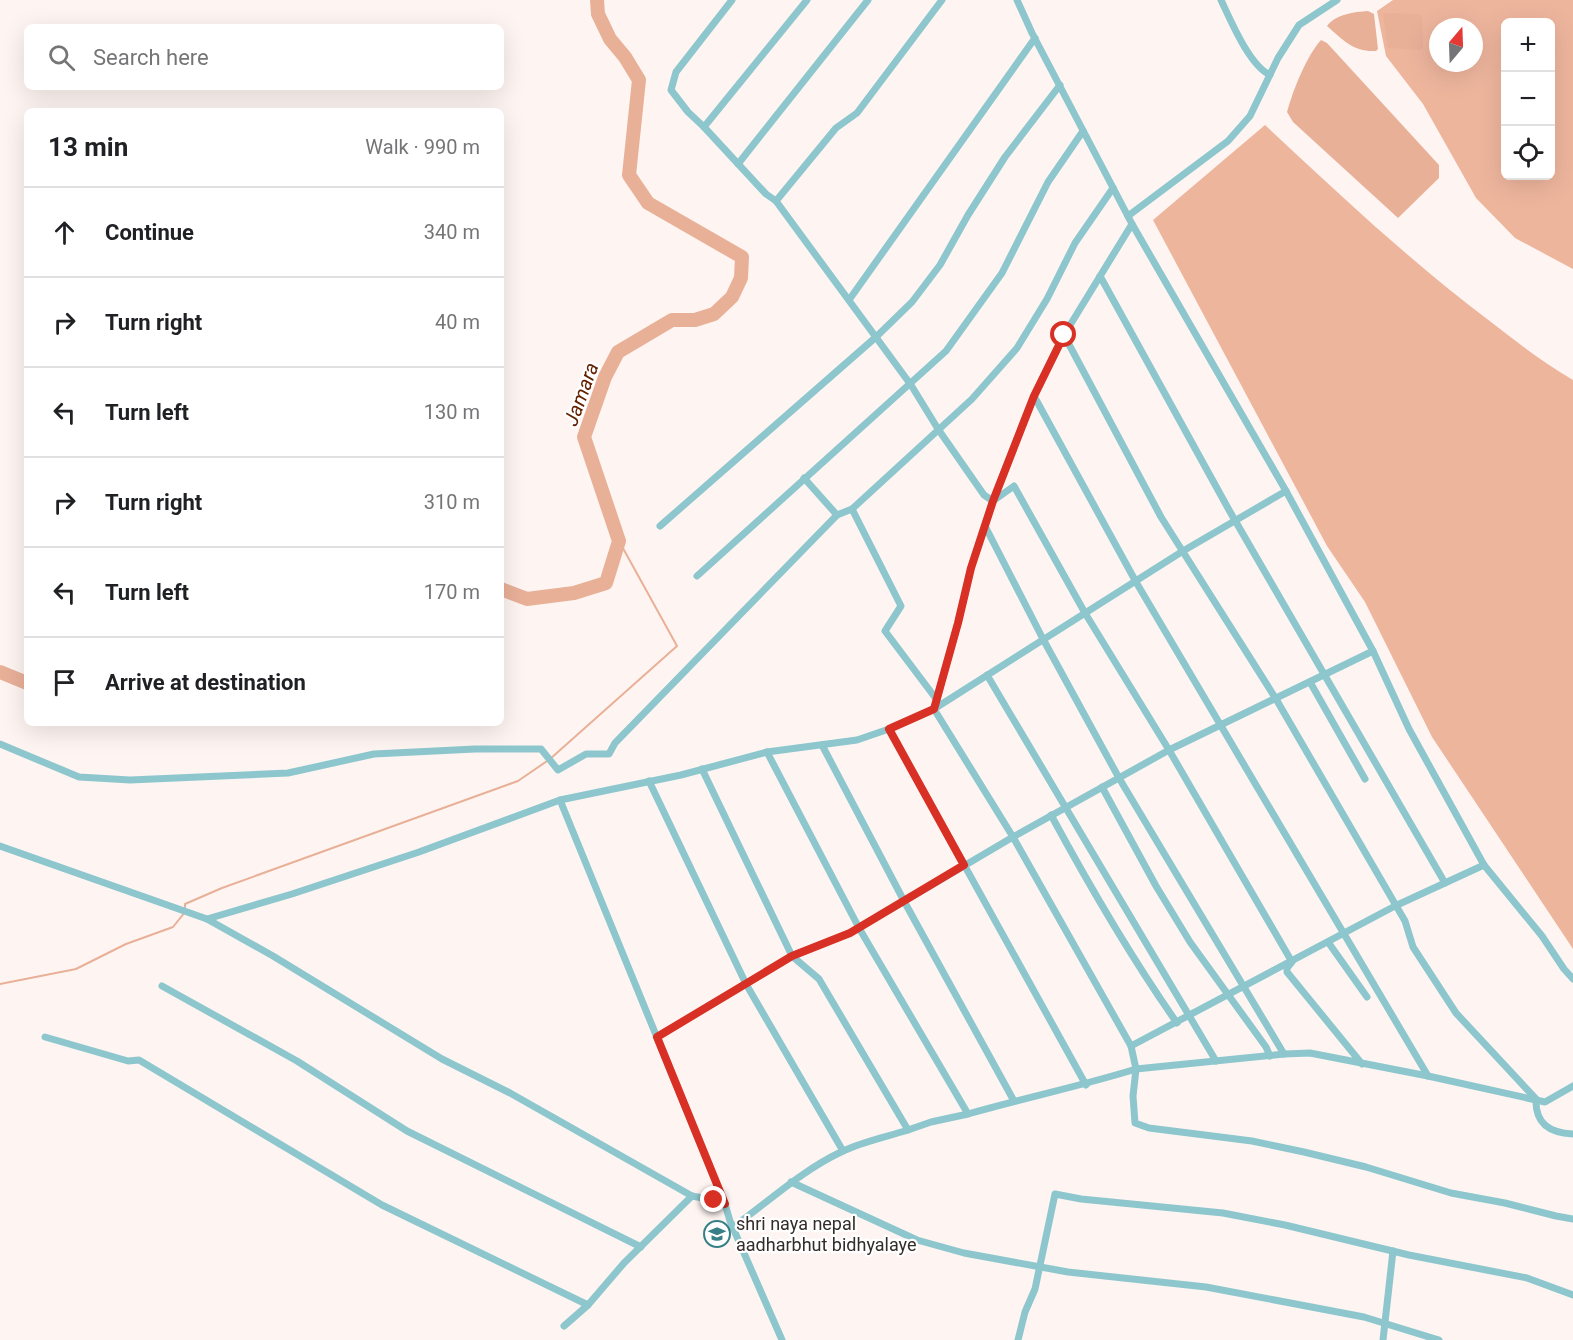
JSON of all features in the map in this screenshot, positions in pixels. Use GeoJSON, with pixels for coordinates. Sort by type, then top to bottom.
{"type":"FeatureCollection","features":[{"type":"Feature","properties":{"kind":"street"},"geometry":{"type":"LineString","coordinates":[[732,0],[676,72],[671,90],[688,112],[776,201],[911,385],[938,429],[984,495],[993,501]]}},
{"type":"Feature","properties":{"kind":"street"},"geometry":{"type":"LineString","coordinates":[[704,127],[807,0]]}},
{"type":"Feature","properties":{"kind":"street"},"geometry":{"type":"LineString","coordinates":[[738,164],[868,0]]}},
{"type":"Feature","properties":{"kind":"street"},"geometry":{"type":"LineString","coordinates":[[776,201],[836,128],[857,113],[942,0]]}},
{"type":"Feature","properties":{"kind":"street"},"geometry":{"type":"LineString","coordinates":[[1017,0],[1132,224],[1286,491],[1373,651],[1409,729],[1484,865],[1542,936],[1573,979]]}},
{"type":"Feature","properties":{"kind":"street"},"geometry":{"type":"LineString","coordinates":[[1221,0],[1248,51],[1261,70],[1270,75]]}},
{"type":"Feature","properties":{"kind":"street"},"geometry":{"type":"LineString","coordinates":[[1128,216],[1228,141],[1250,116],[1270,75],[1299,25],[1337,0]]}},
{"type":"Feature","properties":{"kind":"street"},"geometry":{"type":"LineString","coordinates":[[849,300],[1035,38]]}},
{"type":"Feature","properties":{"kind":"street"},"geometry":{"type":"LineString","coordinates":[[660,526],[876,337],[912,302],[940,265],[1005,157],[1060,86]]}},
{"type":"Feature","properties":{"kind":"street"},"geometry":{"type":"LineString","coordinates":[[697,576],[946,351],[1002,273],[1048,182],[1083,131]]}},
{"type":"Feature","properties":{"kind":"street"},"geometry":{"type":"LineString","coordinates":[[0,744],[79,777],[130,780],[288,773],[374,754],[475,749],[541,749],[558,770],[586,754],[609,753],[615,743],[837,514],[852,509],[972,399],[1017,348],[1047,299],[1075,243],[1113,188]]}},
{"type":"Feature","properties":{"kind":"street"},"geometry":{"type":"LineString","coordinates":[[1132,224],[1064,335],[1034,396],[993,501],[971,568],[934,709],[1013,837],[1131,1046],[1136,1070],[1133,1096],[1135,1124],[1149,1128],[1252,1141],[1304,1152],[1366,1167],[1451,1193],[1573,1219]]}},
{"type":"Feature","properties":{"kind":"street"},"geometry":{"type":"LineString","coordinates":[[1100,276],[1235,520],[1445,883]]}},
{"type":"Feature","properties":{"kind":"street"},"geometry":{"type":"LineString","coordinates":[[1064,335],[1161,517],[1276,699],[1405,921],[1413,947],[1456,1013],[1536,1099],[1538,1115],[1547,1126],[1556,1133],[1573,1134]]}},
{"type":"Feature","properties":{"kind":"street"},"geometry":{"type":"LineString","coordinates":[[1034,396],[1137,582],[1428,1076]]}},
{"type":"Feature","properties":{"kind":"street"},"geometry":{"type":"LineString","coordinates":[[804,478],[837,514]]}},
{"type":"Feature","properties":{"kind":"street"},"geometry":{"type":"LineString","coordinates":[[993,501],[1014,486],[1085,613],[1169,750],[1292,962]]}},
{"type":"Feature","properties":{"kind":"street"},"geometry":{"type":"LineString","coordinates":[[207,919],[324,884],[560,800],[649,782],[766,752],[857,740],[889,729],[934,709],[1183,551],[1286,491]]}},
{"type":"Feature","properties":{"kind":"street"},"geometry":{"type":"LineString","coordinates":[[852,509],[901,606],[885,631],[936,700]]}},
{"type":"Feature","properties":{"kind":"street"},"geometry":{"type":"LineString","coordinates":[[986,526],[1042,639],[1119,778],[1284,1054]]}},
{"type":"Feature","properties":{"kind":"street"},"geometry":{"type":"LineString","coordinates":[[657,1037],[792,956],[859,928],[1051,815],[1169,750],[1373,651]]}},
{"type":"Feature","properties":{"kind":"street"},"geometry":{"type":"LineString","coordinates":[[987,675],[1216,1061]]}},
{"type":"Feature","properties":{"kind":"street"},"geometry":{"type":"LineString","coordinates":[[1310,682],[1365,779]]}},
{"type":"Feature","properties":{"kind":"street"},"geometry":{"type":"LineString","coordinates":[[889,729],[1086,1085]]}},
{"type":"Feature","properties":{"kind":"street"},"geometry":{"type":"LineString","coordinates":[[822,745],[904,901],[1014,1101]]}},
{"type":"Feature","properties":{"kind":"street"},"geometry":{"type":"LineString","coordinates":[[766,752],[859,928],[969,1114]]}},
{"type":"Feature","properties":{"kind":"street"},"geometry":{"type":"LineString","coordinates":[[702,769],[792,956],[819,979],[908,1130]]}},
{"type":"Feature","properties":{"kind":"street"},"geometry":{"type":"LineString","coordinates":[[649,782],[747,984],[843,1151]]}},
{"type":"Feature","properties":{"kind":"street"},"geometry":{"type":"LineString","coordinates":[[1102,787],[1190,942],[1266,1047],[1270,1056]]}},
{"type":"Feature","properties":{"kind":"street"},"geometry":{"type":"LineString","coordinates":[[560,800],[733,1227],[783,1340]]}},
{"type":"Feature","properties":{"kind":"street"},"geometry":{"type":"LineString","coordinates":[[1051,815],[1098,901],[1144,976],[1177,1023]]}},
{"type":"Feature","properties":{"kind":"street"},"geometry":{"type":"LineString","coordinates":[[0,846],[207,919],[273,956],[442,1059],[510,1093],[692,1196],[725,1204]]}},
{"type":"Feature","properties":{"kind":"street"},"geometry":{"type":"LineString","coordinates":[[1131,1046],[1395,906],[1484,865]]}},
{"type":"Feature","properties":{"kind":"street"},"geometry":{"type":"LineString","coordinates":[[1328,942],[1367,997]]}},
{"type":"Feature","properties":{"kind":"street"},"geometry":{"type":"LineString","coordinates":[[1292,962],[1287,972],[1362,1064]]}},
{"type":"Feature","properties":{"kind":"street"},"geometry":{"type":"LineString","coordinates":[[162,986],[297,1061],[407,1131],[641,1247]]}},
{"type":"Feature","properties":{"kind":"street"},"geometry":{"type":"LineString","coordinates":[[45,1037],[128,1061],[139,1060],[382,1205],[588,1305]]}},
{"type":"Feature","properties":{"kind":"street"},"geometry":{"type":"LineString","coordinates":[[733,1227],[791,1182],[843,1151],[931,1122],[1086,1085],[1136,1070],[1310,1053],[1545,1102],[1573,1086]]}},
{"type":"Feature","properties":{"kind":"street"},"geometry":{"type":"LineString","coordinates":[[791,1182],[917,1240],[964,1253],[1039,1267],[1206,1287],[1364,1317],[1439,1340]]}},
{"type":"Feature","properties":{"kind":"street"},"geometry":{"type":"LineString","coordinates":[[1018,1340],[1025,1312],[1035,1289],[1055,1194],[1081,1199],[1223,1213],[1527,1278],[1573,1295]]}},
{"type":"Feature","properties":{"kind":"street"},"geometry":{"type":"LineString","coordinates":[[564,1326],[588,1305],[624,1263],[692,1196]]}},
{"type":"Feature","properties":{"kind":"street"},"geometry":{"type":"LineString","coordinates":[[1383,1340],[1393,1251]]}},
{"type":"Feature","properties":{"kind":"shaded area"},"geometry":{"type":"Polygon","coordinates":[[[1393,0],[1573,0],[1573,269],[1515,238],[1476,198],[1423,104],[1386,56],[1377,11],[1393,0]]]}},
{"type":"Feature","properties":{"kind":"shaded area"},"geometry":{"type":"Polygon","coordinates":[[[1368,11],[1374,14],[1378,49],[1376,51],[1355,47],[1327,26],[1340,16],[1368,11]]]}},
{"type":"Feature","properties":{"kind":"shaded area"},"geometry":{"type":"Polygon","coordinates":[[[1383,14],[1419,14],[1422,18],[1423,47],[1421,50],[1388,48],[1383,14]]]}},
{"type":"Feature","properties":{"kind":"shaded area"},"geometry":{"type":"Polygon","coordinates":[[[1321,40],[1327,43],[1439,165],[1439,178],[1398,218],[1293,122],[1287,112],[1301,74],[1310,55],[1321,40]]]}},
{"type":"Feature","properties":{"kind":"shaded area"},"geometry":{"type":"Polygon","coordinates":[[[1265,125],[1432,275],[1521,345],[1573,380],[1573,949],[1432,737],[1365,602],[1327,546],[1153,220],[1265,125]]]}},
{"type":"Feature","properties":{"kind":"waterway","name":"Jamara"},"geometry":{"type":"LineString","coordinates":[[504,590],[527,599],[574,593],[606,583],[619,541],[584,437],[605,377],[618,352],[672,320],[695,320],[714,314],[732,297],[741,278],[742,257],[648,203],[629,175],[639,80],[625,57],[610,39],[598,14],[597,0]]}},
{"type":"Feature","properties":{"kind":"waterway"},"geometry":{"type":"LineString","coordinates":[[0,984],[76,969],[126,944],[173,927],[185,912],[185,904],[222,888],[518,781],[550,759],[677,646],[619,541]]}},
{"type":"Feature","properties":{"kind":"waterway","name":"Jamara"},"geometry":{"type":"LineString","coordinates":[[0,672],[24,682]]}},
{"type":"Feature","properties":{"kind":"place","name":"shri naya nepal aadharbhut bidhyalaye"},"geometry":{"type":"Point","coordinates":[717,1234]}},
{"type":"Feature","properties":{"kind":"route"},"geometry":{"type":"LineString","coordinates":[[714,1200],[725,1204],[657,1037],[792,956],[850,933],[964,865],[889,729],[934,709],[971,568],[993,501],[1034,396],[1064,335]]}}]}
